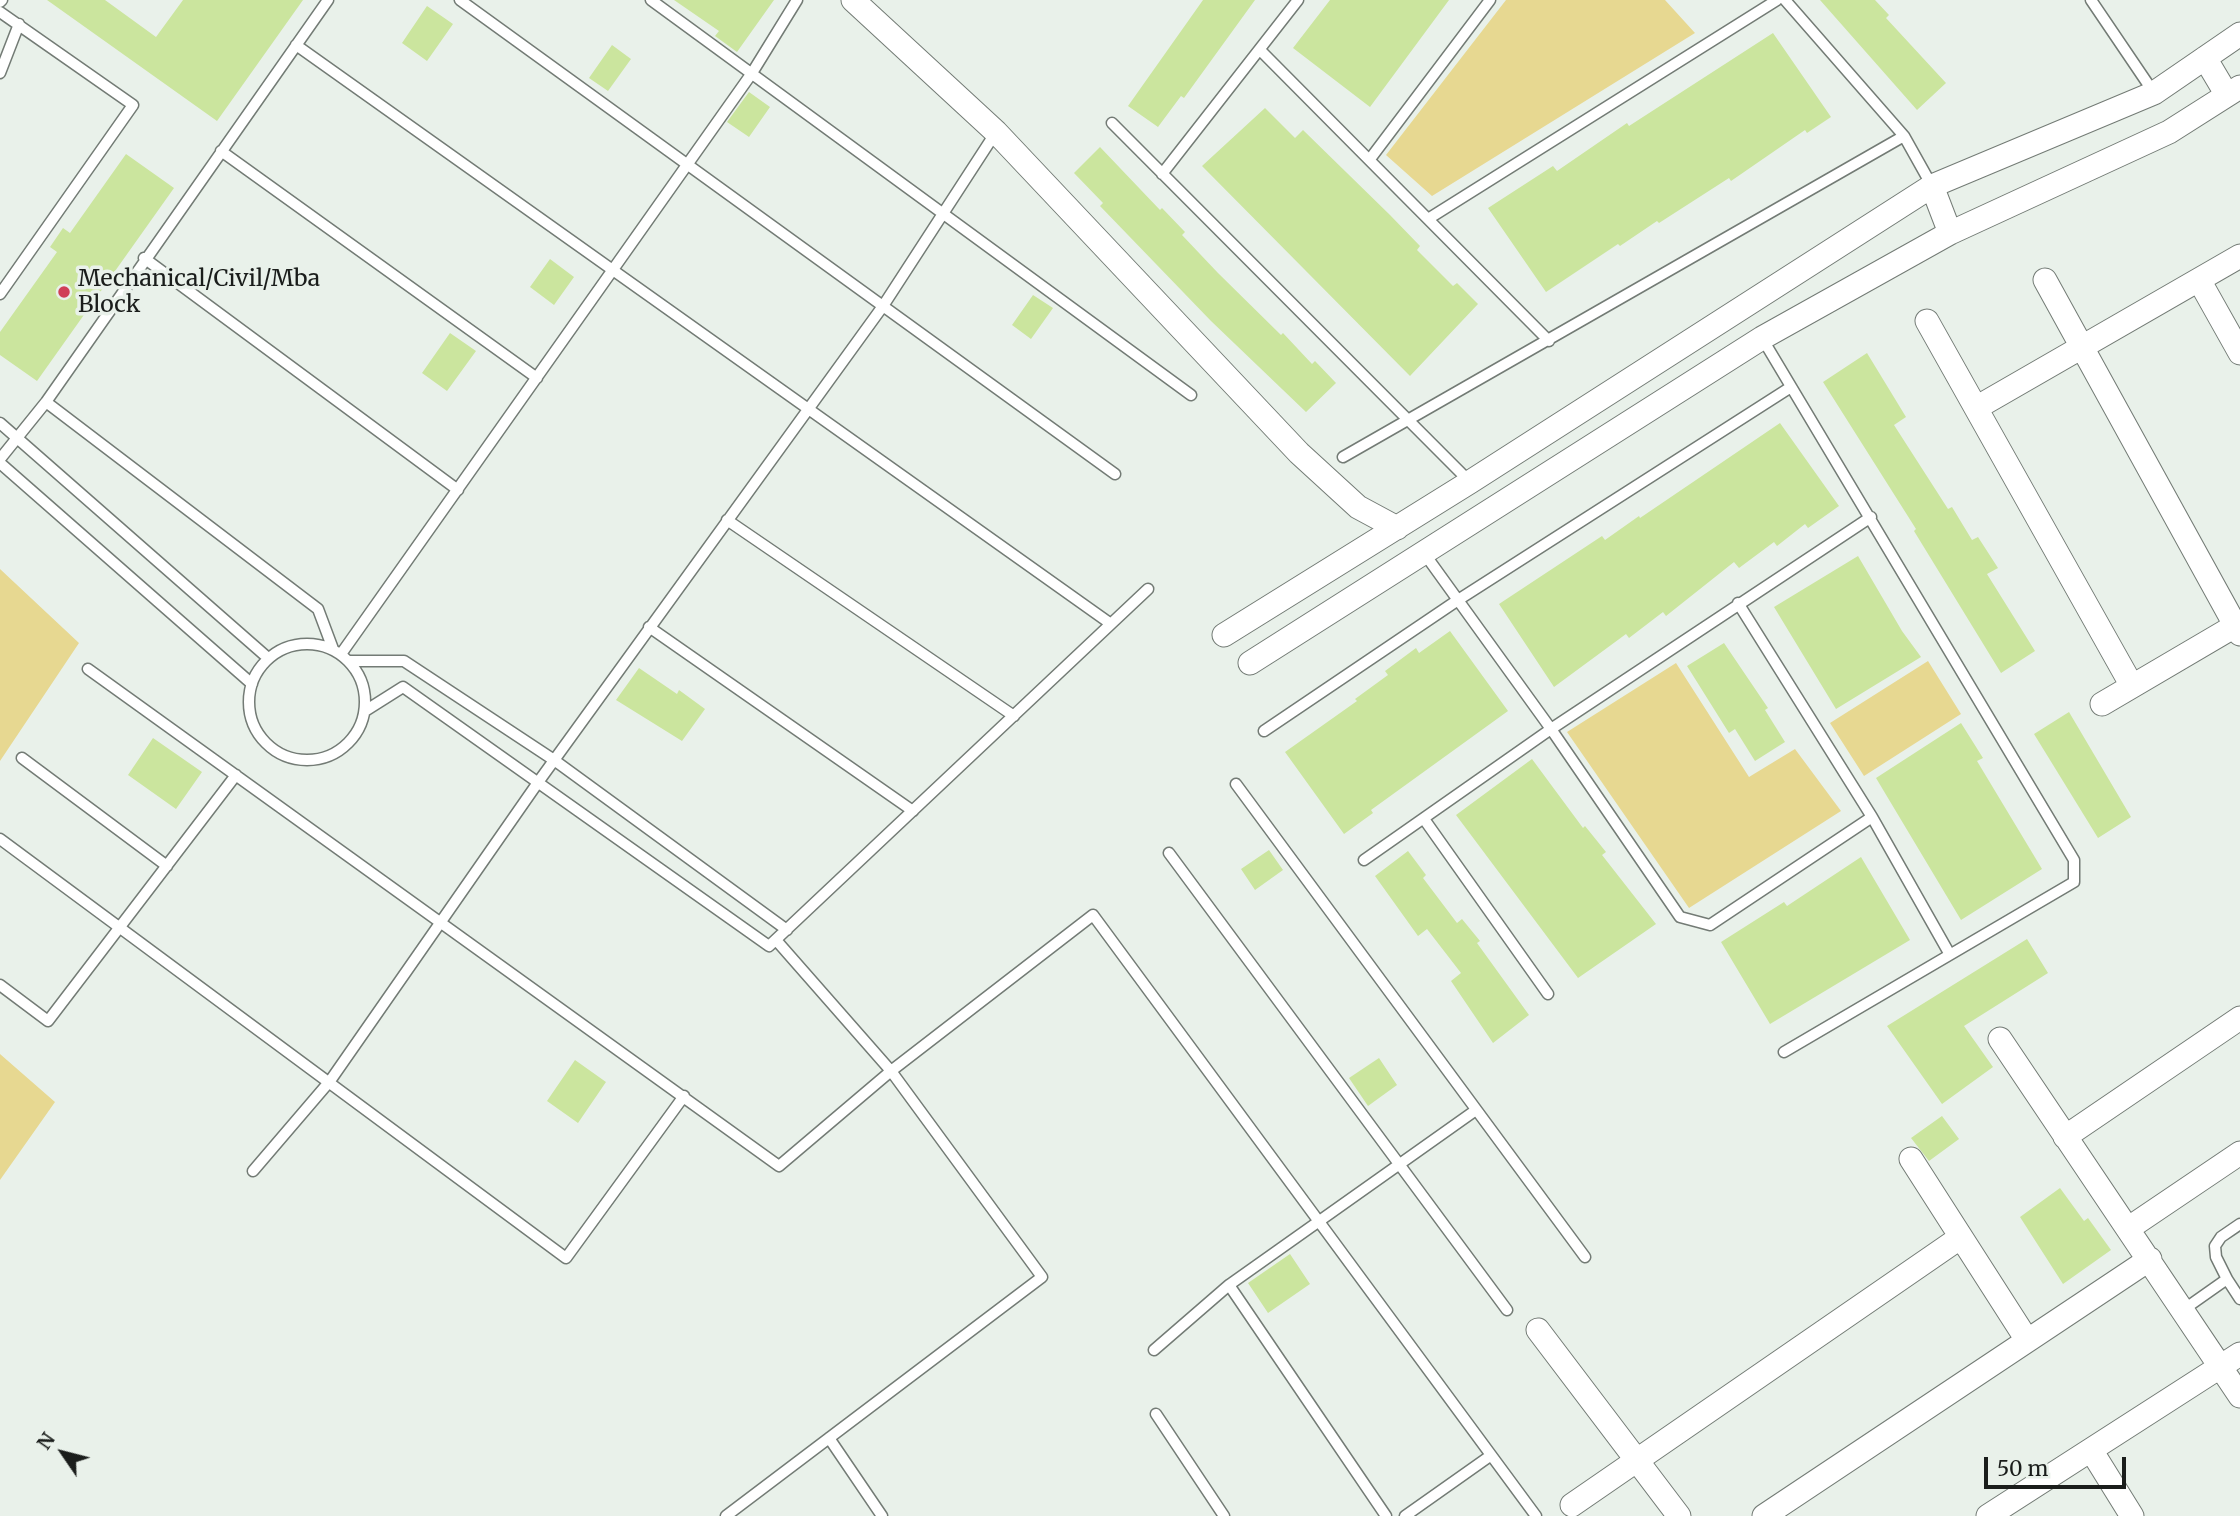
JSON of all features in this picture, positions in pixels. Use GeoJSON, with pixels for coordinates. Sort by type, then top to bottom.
{"type":"FeatureCollection","features":[{"type":"Feature","properties":{"kind":"street"},"geometry":{"type":"LineString","coordinates":[[853,0],[996,132],[1299,453],[1358,507],[1397,528]]}},
{"type":"Feature","properties":{"kind":"street"},"geometry":{"type":"LineString","coordinates":[[1224,635],[1470,482],[1932,186],[2154,93],[2240,34]]}},
{"type":"Feature","properties":{"kind":"street"},"geometry":{"type":"LineString","coordinates":[[1250,663],[1762,338],[1950,233],[2169,132],[2233,91],[2205,58]]}},
{"type":"Feature","properties":{"kind":"street"},"geometry":{"type":"LineString","coordinates":[[1932,186],[1950,233]]}},
{"type":"Feature","properties":{"kind":"street"},"geometry":{"type":"LineString","coordinates":[[1976,408],[2240,256]]}},
{"type":"Feature","properties":{"kind":"street"},"geometry":{"type":"LineString","coordinates":[[2045,280],[2238,627],[2102,704]]}},
{"type":"Feature","properties":{"kind":"street"},"geometry":{"type":"LineString","coordinates":[[2199,280],[2240,353]]}},
{"type":"Feature","properties":{"kind":"street"},"geometry":{"type":"LineString","coordinates":[[1927,321],[2132,686]]}},
{"type":"Feature","properties":{"kind":"street"},"geometry":{"type":"LineString","coordinates":[[2066,1136],[2240,1018]]}},
{"type":"Feature","properties":{"kind":"street"},"geometry":{"type":"LineString","coordinates":[[2000,1039],[2240,1396]]}},
{"type":"Feature","properties":{"kind":"street"},"geometry":{"type":"LineString","coordinates":[[2129,1228],[2240,1153]]}},
{"type":"Feature","properties":{"kind":"street"},"geometry":{"type":"LineString","coordinates":[[1911,1159],[2027,1340]]}},
{"type":"Feature","properties":{"kind":"street"},"geometry":{"type":"LineString","coordinates":[[1572,1505],[1961,1237]]}},
{"type":"Feature","properties":{"kind":"street"},"geometry":{"type":"LineString","coordinates":[[1764,1516],[2150,1259]]}},
{"type":"Feature","properties":{"kind":"street"},"geometry":{"type":"LineString","coordinates":[[1538,1330],[1679,1516]]}},
{"type":"Feature","properties":{"kind":"street"},"geometry":{"type":"LineString","coordinates":[[1988,1516],[2240,1354]]}},
{"type":"Feature","properties":{"kind":"street"},"geometry":{"type":"LineString","coordinates":[[2091,1450],[2132,1516]]}},
{"type":"Feature","properties":{"kind":"lane"},"geometry":{"type":"LineString","coordinates":[[252,684],[0,461],[46,402],[144,258],[328,0]]}},
{"type":"Feature","properties":{"kind":"lane"},"geometry":{"type":"LineString","coordinates":[[460,0],[1115,474]]}},
{"type":"Feature","properties":{"kind":"lane"},"geometry":{"type":"LineString","coordinates":[[652,0],[1191,395]]}},
{"type":"Feature","properties":{"kind":"lane"},"geometry":{"type":"LineString","coordinates":[[341,655],[752,73],[797,0]]}},
{"type":"Feature","properties":{"kind":"lane"},"geometry":{"type":"LineString","coordinates":[[1162,174],[1261,51],[1298,0]]}},
{"type":"Feature","properties":{"kind":"lane"},"geometry":{"type":"LineString","coordinates":[[1370,159],[1490,0]]}},
{"type":"Feature","properties":{"kind":"lane"},"geometry":{"type":"LineString","coordinates":[[1428,219],[1777,0]]}},
{"type":"Feature","properties":{"kind":"lane"},"geometry":{"type":"LineString","coordinates":[[1785,0],[1904,136],[1932,186]]}},
{"type":"Feature","properties":{"kind":"lane"},"geometry":{"type":"LineString","coordinates":[[2091,0],[2154,93]]}},
{"type":"Feature","properties":{"kind":"lane"},"geometry":{"type":"LineString","coordinates":[[0,12],[133,105],[0,294]]}},
{"type":"Feature","properties":{"kind":"lane"},"geometry":{"type":"LineString","coordinates":[[0,73],[19,24]]}},
{"type":"Feature","properties":{"kind":"lane"},"geometry":{"type":"LineString","coordinates":[[296,45],[1111,624]]}},
{"type":"Feature","properties":{"kind":"lane"},"geometry":{"type":"LineString","coordinates":[[1261,51],[1549,341]]}},
{"type":"Feature","properties":{"kind":"lane"},"geometry":{"type":"LineString","coordinates":[[1112,123],[1470,482]]}},
{"type":"Feature","properties":{"kind":"lane"},"geometry":{"type":"LineString","coordinates":[[253,1171],[330,1081],[539,781],[883,306],[942,211],[996,132]]}},
{"type":"Feature","properties":{"kind":"lane"},"geometry":{"type":"LineString","coordinates":[[1343,457],[1904,136]]}},
{"type":"Feature","properties":{"kind":"lane"},"geometry":{"type":"LineString","coordinates":[[221,151],[537,378]]}},
{"type":"Feature","properties":{"kind":"lane"},"geometry":{"type":"LineString","coordinates":[[144,258],[457,490]]}},
{"type":"Feature","properties":{"kind":"lane"},"geometry":{"type":"LineString","coordinates":[[1762,338],[2074,860],[2074,882],[1784,1052]]}},
{"type":"Feature","properties":{"kind":"lane"},"geometry":{"type":"LineString","coordinates":[[1264,730],[1458,600],[1791,387]]}},
{"type":"Feature","properties":{"kind":"lane"},"geometry":{"type":"LineString","coordinates":[[46,402],[318,609],[341,655],[365,691],[365,711],[358,730],[346,746],[325,758],[304,761],[284,757],[267,746],[255,730],[249,714],[252,684],[268,658],[285,647],[313,643],[341,655],[404,661],[554,760],[787,930]]}},
{"type":"Feature","properties":{"kind":"lane"},"geometry":{"type":"LineString","coordinates":[[0,423],[268,658]]}},
{"type":"Feature","properties":{"kind":"lane"},"geometry":{"type":"LineString","coordinates":[[1364,860],[1551,729],[1871,517]]}},
{"type":"Feature","properties":{"kind":"lane"},"geometry":{"type":"LineString","coordinates":[[727,520],[1014,716]]}},
{"type":"Feature","properties":{"kind":"lane"},"geometry":{"type":"LineString","coordinates":[[1423,553],[1551,729],[1680,916],[1710,925],[1872,817]]}},
{"type":"Feature","properties":{"kind":"lane"},"geometry":{"type":"LineString","coordinates":[[365,711],[403,687],[769,946],[1148,589]]}},
{"type":"Feature","properties":{"kind":"lane"},"geometry":{"type":"LineString","coordinates":[[1738,603],[1872,817],[1949,953]]}},
{"type":"Feature","properties":{"kind":"lane"},"geometry":{"type":"LineString","coordinates":[[649,627],[914,811]]}},
{"type":"Feature","properties":{"kind":"lane"},"geometry":{"type":"LineString","coordinates":[[88,669],[779,1166],[891,1071],[1093,915],[1536,1516]]}},
{"type":"Feature","properties":{"kind":"lane"},"geometry":{"type":"LineString","coordinates":[[22,758],[167,866]]}},
{"type":"Feature","properties":{"kind":"lane"},"geometry":{"type":"LineString","coordinates":[[0,985],[48,1021],[236,775]]}},
{"type":"Feature","properties":{"kind":"lane"},"geometry":{"type":"LineString","coordinates":[[1236,785],[1585,1257]]}},
{"type":"Feature","properties":{"kind":"lane"},"geometry":{"type":"LineString","coordinates":[[1424,819],[1548,994]]}},
{"type":"Feature","properties":{"kind":"lane"},"geometry":{"type":"LineString","coordinates":[[0,839],[566,1258],[684,1096]]}},
{"type":"Feature","properties":{"kind":"lane"},"geometry":{"type":"LineString","coordinates":[[1169,853],[1507,1310]]}},
{"type":"Feature","properties":{"kind":"lane"},"geometry":{"type":"LineString","coordinates":[[726,1516],[740,1512],[829,1438],[1042,1276],[891,1071],[776,940]]}},
{"type":"Feature","properties":{"kind":"lane"},"geometry":{"type":"LineString","coordinates":[[1154,1350],[1229,1285],[1476,1110]]}},
{"type":"Feature","properties":{"kind":"lane"},"geometry":{"type":"LineString","coordinates":[[2240,1224],[2221,1237],[2215,1246],[2216,1257],[2240,1299]]}},
{"type":"Feature","properties":{"kind":"lane"},"geometry":{"type":"LineString","coordinates":[[2183,1310],[2227,1279]]}},
{"type":"Feature","properties":{"kind":"lane"},"geometry":{"type":"LineString","coordinates":[[1229,1285],[1386,1516]]}},
{"type":"Feature","properties":{"kind":"lane"},"geometry":{"type":"LineString","coordinates":[[1156,1414],[1224,1516]]}},
{"type":"Feature","properties":{"kind":"lane"},"geometry":{"type":"LineString","coordinates":[[829,1438],[882,1516]]}},
{"type":"Feature","properties":{"kind":"lane"},"geometry":{"type":"LineString","coordinates":[[1405,1516],[1490,1456]]}},
{"type":"Feature","properties":{"kind":"shaded area"},"geometry":{"type":"Polygon","coordinates":[[[1506,0],[1665,0],[1695,33],[1432,196],[1386,155],[1506,0]]]}},
{"type":"Feature","properties":{"kind":"shaded area"},"geometry":{"type":"Polygon","coordinates":[[[0,569],[79,643],[0,761],[0,569]]]}},
{"type":"Feature","properties":{"kind":"shaded area"},"geometry":{"type":"Polygon","coordinates":[[[1928,661],[1961,714],[1864,776],[1830,723],[1928,661]]]}},
{"type":"Feature","properties":{"kind":"shaded area"},"geometry":{"type":"Polygon","coordinates":[[[1676,663],[1749,777],[1795,749],[1841,811],[1689,908],[1567,732],[1676,663]]]}},
{"type":"Feature","properties":{"kind":"shaded area"},"geometry":{"type":"Polygon","coordinates":[[[0,1054],[55,1102],[0,1180],[0,1054]]]}},
{"type":"Feature","properties":{"kind":"building"},"geometry":{"type":"Polygon","coordinates":[[[47,0],[105,0],[156,37],[183,0],[303,0],[217,121],[47,0]]]}},
{"type":"Feature","properties":{"kind":"building"},"geometry":{"type":"Polygon","coordinates":[[[674,0],[774,0],[737,52],[715,36],[719,31],[674,0]]]}},
{"type":"Feature","properties":{"kind":"building"},"geometry":{"type":"Polygon","coordinates":[[[1203,0],[1255,0],[1184,98],[1181,96],[1158,127],[1128,106],[1203,0]]]}},
{"type":"Feature","properties":{"kind":"building"},"geometry":{"type":"Polygon","coordinates":[[[1330,0],[1449,0],[1370,107],[1293,48],[1330,0]]]}},
{"type":"Feature","properties":{"kind":"building"},"geometry":{"type":"Polygon","coordinates":[[[1820,0],[1875,0],[1889,15],[1886,18],[1946,83],[1917,110],[1820,0]]]}},
{"type":"Feature","properties":{"kind":"building"},"geometry":{"type":"Polygon","coordinates":[[[427,6],[453,24],[427,61],[402,43],[427,6]]]}},
{"type":"Feature","properties":{"kind":"building"},"geometry":{"type":"Polygon","coordinates":[[[1773,33],[1831,117],[1807,133],[1805,130],[1731,181],[1729,178],[1659,223],[1657,221],[1620,246],[1618,244],[1546,292],[1488,208],[1553,166],[1557,171],[1627,123],[1629,126],[1773,33]]]}},
{"type":"Feature","properties":{"kind":"building"},"geometry":{"type":"Polygon","coordinates":[[[612,45],[631,59],[608,91],[589,78],[612,45]]]}},
{"type":"Feature","properties":{"kind":"building"},"geometry":{"type":"Polygon","coordinates":[[[749,92],[770,107],[749,137],[727,122],[749,92]]]}},
{"type":"Feature","properties":{"kind":"building"},"geometry":{"type":"Polygon","coordinates":[[[1265,108],[1295,138],[1303,130],[1420,246],[1417,250],[1453,286],[1457,283],[1478,304],[1410,376],[1202,166],[1265,108]]]}},
{"type":"Feature","properties":{"kind":"building"},"geometry":{"type":"Polygon","coordinates":[[[1100,147],[1160,210],[1162,208],[1185,232],[1182,235],[1218,273],[1281,335],[1283,333],[1312,364],[1315,361],[1336,383],[1306,412],[1211,321],[1100,206],[1103,203],[1074,173],[1100,147]]]}},
{"type":"Feature","properties":{"kind":"building","name":"Mechanical/Civil/Mba Block"},"geometry":{"type":"Polygon","coordinates":[[[126,154],[174,188],[37,381],[0,355],[0,332],[57,252],[50,247],[63,228],[70,233],[126,154]]]}},
{"type":"Feature","properties":{"kind":"building"},"geometry":{"type":"Polygon","coordinates":[[[550,259],[574,277],[554,305],[530,287],[550,259]]]}},
{"type":"Feature","properties":{"kind":"building"},"geometry":{"type":"Polygon","coordinates":[[[1033,295],[1053,308],[1031,339],[1012,325],[1033,295]]]}},
{"type":"Feature","properties":{"kind":"building"},"geometry":{"type":"Polygon","coordinates":[[[450,333],[476,351],[447,391],[422,373],[450,333]]]}},
{"type":"Feature","properties":{"kind":"building"},"geometry":{"type":"Polygon","coordinates":[[[1867,353],[1906,417],[1894,425],[1948,509],[1952,507],[1972,540],[1978,537],[1998,568],[1987,574],[2035,651],[2001,673],[1914,531],[1916,529],[1823,382],[1867,353]]]}},
{"type":"Feature","properties":{"kind":"building"},"geometry":{"type":"Polygon","coordinates":[[[1780,423],[1839,506],[1808,528],[1805,524],[1777,546],[1774,542],[1739,568],[1734,562],[1666,616],[1663,612],[1629,638],[1626,634],[1554,687],[1499,604],[1602,536],[1605,540],[1639,516],[1640,518],[1780,423]]]}},
{"type":"Feature","properties":{"kind":"building"},"geometry":{"type":"Polygon","coordinates":[[[1858,556],[1902,631],[1921,657],[1836,709],[1774,607],[1858,556]]]}},
{"type":"Feature","properties":{"kind":"building"},"geometry":{"type":"Polygon","coordinates":[[[1450,631],[1508,711],[1371,810],[1373,813],[1344,834],[1285,752],[1357,701],[1355,699],[1388,675],[1385,671],[1416,648],[1419,653],[1450,631]]]}},
{"type":"Feature","properties":{"kind":"building"},"geometry":{"type":"Polygon","coordinates":[[[1724,643],[1768,708],[1765,710],[1785,742],[1755,761],[1735,729],[1729,733],[1687,666],[1724,643]]]}},
{"type":"Feature","properties":{"kind":"building"},"geometry":{"type":"Polygon","coordinates":[[[639,668],[677,694],[679,690],[705,709],[682,741],[616,700],[639,668]]]}},
{"type":"Feature","properties":{"kind":"building"},"geometry":{"type":"Polygon","coordinates":[[[2069,712],[2131,817],[2098,838],[2034,734],[2069,712]]]}},
{"type":"Feature","properties":{"kind":"building"},"geometry":{"type":"Polygon","coordinates":[[[1961,723],[1983,758],[1977,761],[2042,869],[1961,920],[1876,778],[1961,723]]]}},
{"type":"Feature","properties":{"kind":"building"},"geometry":{"type":"Polygon","coordinates":[[[153,738],[202,772],[176,809],[128,775],[153,738]]]}},
{"type":"Feature","properties":{"kind":"building"},"geometry":{"type":"Polygon","coordinates":[[[1532,759],[1583,828],[1585,826],[1606,852],[1602,855],[1656,924],[1578,978],[1456,815],[1532,759]]]}},
{"type":"Feature","properties":{"kind":"building"},"geometry":{"type":"Polygon","coordinates":[[[1269,850],[1283,870],[1255,890],[1241,869],[1269,850]]]}},
{"type":"Feature","properties":{"kind":"building"},"geometry":{"type":"Polygon","coordinates":[[[1408,851],[1426,875],[1423,878],[1457,923],[1462,919],[1480,941],[1477,943],[1529,1015],[1493,1043],[1451,981],[1461,973],[1427,929],[1418,936],[1375,876],[1408,851]]]}},
{"type":"Feature","properties":{"kind":"building"},"geometry":{"type":"Polygon","coordinates":[[[1861,857],[1910,940],[1770,1024],[1721,942],[1784,902],[1787,906],[1861,857]]]}},
{"type":"Feature","properties":{"kind":"building"},"geometry":{"type":"Polygon","coordinates":[[[2027,939],[2048,973],[1964,1026],[1993,1067],[1942,1104],[1887,1026],[2027,939]]]}},
{"type":"Feature","properties":{"kind":"building"},"geometry":{"type":"Polygon","coordinates":[[[1379,1058],[1397,1085],[1368,1106],[1349,1078],[1379,1058]]]}},
{"type":"Feature","properties":{"kind":"building"},"geometry":{"type":"Polygon","coordinates":[[[575,1060],[606,1082],[578,1123],[547,1101],[575,1060]]]}},
{"type":"Feature","properties":{"kind":"building"},"geometry":{"type":"Polygon","coordinates":[[[1942,1116],[1959,1139],[1929,1161],[1911,1138],[1942,1116]]]}},
{"type":"Feature","properties":{"kind":"building"},"geometry":{"type":"Polygon","coordinates":[[[2060,1188],[2084,1221],[2088,1218],[2111,1250],[2063,1284],[2020,1217],[2060,1188]]]}},
{"type":"Feature","properties":{"kind":"building"},"geometry":{"type":"Polygon","coordinates":[[[1290,1254],[1310,1284],[1268,1313],[1248,1283],[1290,1254]]]}},
{"type":"Feature","properties":{"kind":"place","name":"Mechanical/Civil/Mba Block"},"geometry":{"type":"Point","coordinates":[64,292]}}]}
